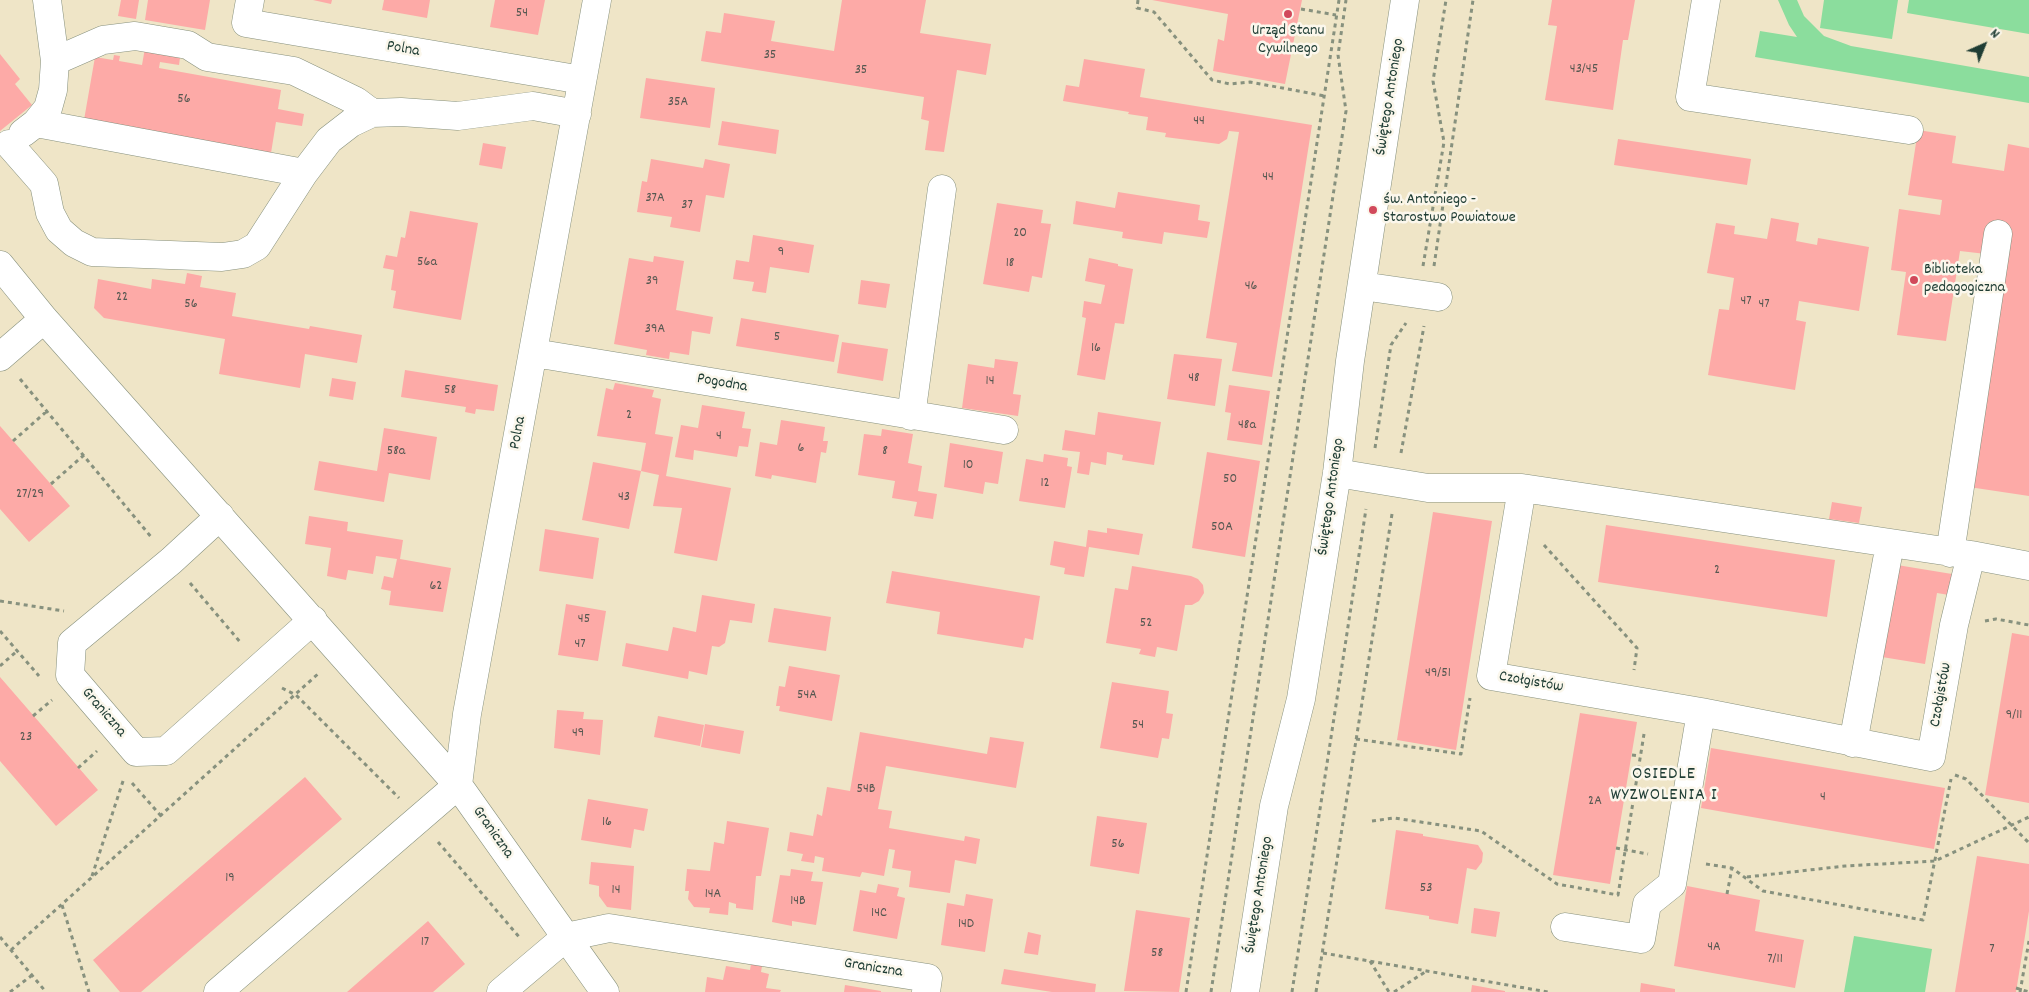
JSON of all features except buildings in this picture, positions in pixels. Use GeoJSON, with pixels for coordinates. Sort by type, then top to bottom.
{"type":"FeatureCollection","features":[{"type":"Feature","properties":{"kind":"street"},"geometry":{"type":"LineString","coordinates":[[47,0],[55,61],[53,90],[48,108],[36,123],[4,147],[44,184],[50,213],[59,230],[74,243],[92,252],[222,257],[243,254],[257,246],[304,173],[329,140],[351,124],[372,113],[401,112],[458,116],[533,106],[577,114]]}},
{"type":"Feature","properties":{"kind":"street","name":"Polna"},"geometry":{"type":"LineString","coordinates":[[250,0],[246,23],[582,80]]}},
{"type":"Feature","properties":{"kind":"street","name":"Polna"},"geometry":{"type":"LineString","coordinates":[[458,785],[467,714],[597,0]]}},
{"type":"Feature","properties":{"kind":"street","name":"Świętego Antoniego"},"geometry":{"type":"LineString","coordinates":[[1245,992],[1274,806],[1301,699],[1337,473],[1350,361],[1405,0]]}},
{"type":"Feature","properties":{"kind":"street"},"geometry":{"type":"LineString","coordinates":[[1706,0],[1690,97],[1909,130]]}},
{"type":"Feature","properties":{"kind":"street"},"geometry":{"type":"LineString","coordinates":[[55,61],[103,40],[135,36],[179,43],[188,45],[207,57],[294,71],[356,100],[372,113]]}},
{"type":"Feature","properties":{"kind":"street"},"geometry":{"type":"LineString","coordinates":[[36,123],[304,173]]}},
{"type":"Feature","properties":{"kind":"street"},"geometry":{"type":"LineString","coordinates":[[911,416],[942,190]]}},
{"type":"Feature","properties":{"kind":"street","name":"Czołgistów"},"geometry":{"type":"LineString","coordinates":[[1522,488],[1490,676],[1701,712],[1931,757],[1954,625],[1998,234]]}},
{"type":"Feature","properties":{"kind":"street","name":"Graniczna"},"geometry":{"type":"LineString","coordinates":[[0,265],[44,319],[458,785],[606,992]]}},
{"type":"Feature","properties":{"kind":"street"},"geometry":{"type":"LineString","coordinates":[[1362,286],[1438,297]]}},
{"type":"Feature","properties":{"kind":"street"},"geometry":{"type":"LineString","coordinates":[[0,357],[44,319]]}},
{"type":"Feature","properties":{"kind":"street","name":"Pogodna"},"geometry":{"type":"LineString","coordinates":[[534,352],[1004,430]]}},
{"type":"Feature","properties":{"kind":"street"},"geometry":{"type":"LineString","coordinates":[[1337,473],[1428,488],[1522,488],[1961,554],[2029,566]]}},
{"type":"Feature","properties":{"kind":"street","name":"Graniczna"},"geometry":{"type":"LineString","coordinates":[[220,516],[171,561],[72,643],[70,675],[136,752],[166,751],[313,620]]}},
{"type":"Feature","properties":{"kind":"street"},"geometry":{"type":"LineString","coordinates":[[1853,743],[1890,544]]}},
{"type":"Feature","properties":{"kind":"street"},"geometry":{"type":"LineString","coordinates":[[1565,927],[1641,939],[1648,904],[1672,884],[1701,712]]}},
{"type":"Feature","properties":{"kind":"street"},"geometry":{"type":"LineString","coordinates":[[218,992],[458,785]]}},
{"type":"Feature","properties":{"kind":"street","name":"Graniczna"},"geometry":{"type":"LineString","coordinates":[[501,992],[566,937],[609,928],[928,978],[926,992]]}},
{"type":"Feature","properties":{"kind":"path"},"geometry":{"type":"LineString","coordinates":[[1138,0],[1137,8],[1154,12],[1212,80],[1230,84],[1250,82],[1325,96]]}},
{"type":"Feature","properties":{"kind":"path"},"geometry":{"type":"LineString","coordinates":[[1186,992],[1339,0]]}},
{"type":"Feature","properties":{"kind":"path"},"geometry":{"type":"LineString","coordinates":[[1211,992],[1346,111],[1338,55],[1346,0]]}},
{"type":"Feature","properties":{"kind":"path"},"geometry":{"type":"LineString","coordinates":[[1301,9],[1336,15]]}},
{"type":"Feature","properties":{"kind":"path"},"geometry":{"type":"LineString","coordinates":[[0,357],[261,666],[285,692],[296,695],[399,798],[524,943],[543,956]]}},
{"type":"Feature","properties":{"kind":"path"},"geometry":{"type":"LineString","coordinates":[[13,441],[47,411]]}},
{"type":"Feature","properties":{"kind":"path"},"geometry":{"type":"LineString","coordinates":[[50,484],[84,455]]}},
{"type":"Feature","properties":{"kind":"path"},"geometry":{"type":"LineString","coordinates":[[1517,515],[1637,648],[1628,700]]}},
{"type":"Feature","properties":{"kind":"path"},"geometry":{"type":"LineString","coordinates":[[0,601],[71,612]]}},
{"type":"Feature","properties":{"kind":"path"},"geometry":{"type":"LineString","coordinates":[[1954,625],[1996,619],[2029,625]]}},
{"type":"Feature","properties":{"kind":"path"},"geometry":{"type":"LineString","coordinates":[[0,666],[18,651]]}},
{"type":"Feature","properties":{"kind":"path"},"geometry":{"type":"LineString","coordinates":[[11,950],[341,653]]}},
{"type":"Feature","properties":{"kind":"path"},"geometry":{"type":"LineString","coordinates":[[1356,739],[1461,754],[1471,693]]}},
{"type":"Feature","properties":{"kind":"path"},"geometry":{"type":"LineString","coordinates":[[33,716],[57,696]]}},
{"type":"Feature","properties":{"kind":"path"},"geometry":{"type":"LineString","coordinates":[[1461,717],[1466,718]]}},
{"type":"Feature","properties":{"kind":"path"},"geometry":{"type":"LineString","coordinates":[[1372,820],[1394,818],[1481,832],[1557,884],[1618,896],[1644,732]]}},
{"type":"Feature","properties":{"kind":"path"},"geometry":{"type":"LineString","coordinates":[[78,768],[102,748]]}},
{"type":"Feature","properties":{"kind":"path"},"geometry":{"type":"LineString","coordinates":[[1632,755],[1640,756]]}},
{"type":"Feature","properties":{"kind":"path"},"geometry":{"type":"LineString","coordinates":[[1616,848],[1732,868],[1747,877],[1763,891],[1923,920],[1952,774]]}},
{"type":"Feature","properties":{"kind":"path"},"geometry":{"type":"LineString","coordinates":[[92,877],[125,775]]}},
{"type":"Feature","properties":{"kind":"path"},"geometry":{"type":"LineString","coordinates":[[399,798],[404,790]]}},
{"type":"Feature","properties":{"kind":"path"},"geometry":{"type":"LineString","coordinates":[[1747,877],[1845,866],[1935,861],[2029,817]]}},
{"type":"Feature","properties":{"kind":"path"},"geometry":{"type":"LineString","coordinates":[[1727,894],[1732,868]]}},
{"type":"Feature","properties":{"kind":"path"},"geometry":{"type":"LineString","coordinates":[[62,904],[90,992]]}},
{"type":"Feature","properties":{"kind":"path"},"geometry":{"type":"LineString","coordinates":[[0,937],[46,992]]}},
{"type":"Feature","properties":{"kind":"path"},"geometry":{"type":"LineString","coordinates":[[2029,941],[2019,990],[2029,992]]}},
{"type":"Feature","properties":{"kind":"path"},"geometry":{"type":"LineString","coordinates":[[1323,953],[1548,992]]}},
{"type":"Feature","properties":{"kind":"path"},"geometry":{"type":"LineString","coordinates":[[1370,961],[1389,992]]}},
{"type":"Feature","properties":{"kind":"path"},"geometry":{"type":"LineString","coordinates":[[1394,992],[1426,971]]}},
{"type":"Feature","properties":{"kind":"path"},"geometry":{"type":"LineString","coordinates":[[10,992],[31,976]]}},
{"type":"Feature","properties":{"kind":"green space"},"geometry":{"type":"Polygon","coordinates":[[[1778,0],[1797,0],[1804,16],[1824,36],[1851,46],[2029,77],[2029,103],[1755,57],[1760,31],[1797,37],[1789,25],[1778,0]]]}},
{"type":"Feature","properties":{"kind":"green space"},"geometry":{"type":"Polygon","coordinates":[[[1824,0],[1898,0],[1892,39],[1820,28],[1824,0]]]}},
{"type":"Feature","properties":{"kind":"green space"},"geometry":{"type":"Polygon","coordinates":[[[1909,0],[2029,0],[2029,34],[1907,13],[1909,0]]]}},
{"type":"Feature","properties":{"kind":"green space"},"geometry":{"type":"Polygon","coordinates":[[[1854,936],[1932,949],[1925,992],[1844,992],[1854,936]]]}},
{"type":"Feature","properties":{"kind":"place","name":"Urząd Stanu Cywilnego"},"geometry":{"type":"Point","coordinates":[1288,14]}},
{"type":"Feature","properties":{"kind":"place","name":"św. Antoniego - Starostwo Powiatowe"},"geometry":{"type":"Point","coordinates":[1373,210]}},
{"type":"Feature","properties":{"kind":"place","name":"Biblioteka pedagogiczna"},"geometry":{"type":"Point","coordinates":[1914,280]}},
{"type":"Feature","properties":{"kind":"district","name":"OSIEDLE WYZWOLENIA I"},"geometry":{"type":"Point","coordinates":[1664,786]}}]}
